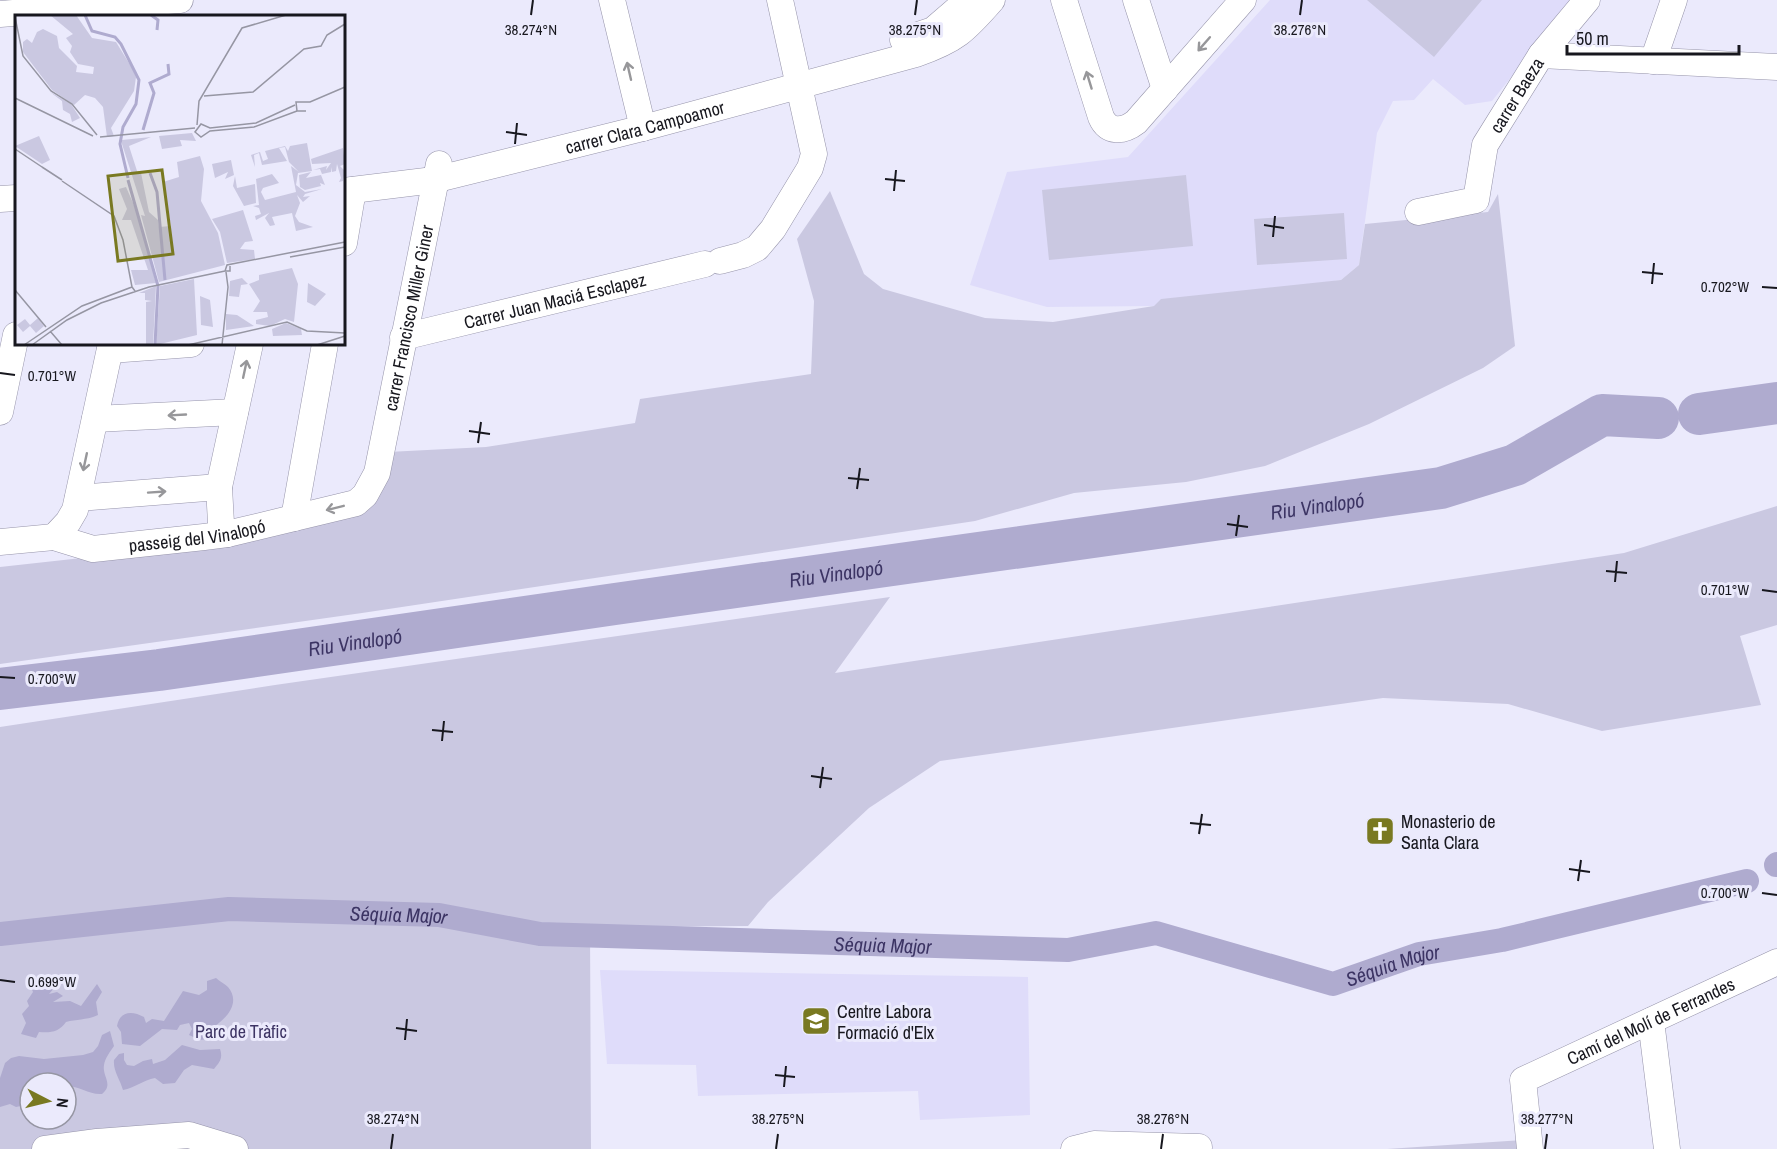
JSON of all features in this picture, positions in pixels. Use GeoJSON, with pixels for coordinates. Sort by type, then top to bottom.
{"type":"FeatureCollection","features":[{"type":"Feature","properties":{"kind":"street"},"geometry":{"type":"LineString","coordinates":[[0,14],[102,3],[180,0]]}},
{"type":"Feature","properties":{"kind":"street"},"geometry":{"type":"LineString","coordinates":[[612,0],[640,119]]}},
{"type":"Feature","properties":{"kind":"street","name":"Carrer Juan Maciá Esclapez"},"geometry":{"type":"LineString","coordinates":[[404,337],[743,255],[757,248],[773,228],[810,168],[814,154],[780,0]]}},
{"type":"Feature","properties":{"kind":"street"},"geometry":{"type":"LineString","coordinates":[[938,38],[968,0]]}},
{"type":"Feature","properties":{"kind":"street"},"geometry":{"type":"LineString","coordinates":[[938,38],[960,34],[992,0]]}},
{"type":"Feature","properties":{"kind":"street"},"geometry":{"type":"LineString","coordinates":[[1064,0],[1101,117],[1104,124],[1115,130],[1127,129],[1136,122],[1231,6]]}},
{"type":"Feature","properties":{"kind":"street"},"geometry":{"type":"LineString","coordinates":[[1136,0],[1165,89]]}},
{"type":"Feature","properties":{"kind":"street"},"geometry":{"type":"LineString","coordinates":[[1541,55],[1587,0]]}},
{"type":"Feature","properties":{"kind":"street"},"geometry":{"type":"LineString","coordinates":[[1653,61],[1674,0]]}},
{"type":"Feature","properties":{"kind":"street","name":"carrer Clara Campoamor"},"geometry":{"type":"LineString","coordinates":[[347,185],[436,172],[796,77],[916,54],[938,38]]}},
{"type":"Feature","properties":{"kind":"street","name":"carrer Baeza"},"geometry":{"type":"LineString","coordinates":[[1418,212],[1476,200],[1485,145],[1541,55],[1777,67]]}},
{"type":"Feature","properties":{"kind":"street","name":"carrer Francisco Miller Giner"},"geometry":{"type":"LineString","coordinates":[[377,473],[436,172]]}},
{"type":"Feature","properties":{"kind":"street"},"geometry":{"type":"LineString","coordinates":[[345,224],[347,185]]}},
{"type":"Feature","properties":{"kind":"street"},"geometry":{"type":"LineString","coordinates":[[0,199],[15,198]]}},
{"type":"Feature","properties":{"kind":"street"},"geometry":{"type":"LineString","coordinates":[[0,216],[15,215]]}},
{"type":"Feature","properties":{"kind":"street"},"geometry":{"type":"LineString","coordinates":[[0,412],[15,340]]}},
{"type":"Feature","properties":{"kind":"street"},"geometry":{"type":"LineString","coordinates":[[54,537],[68,522],[78,498],[110,347],[164,345]]}},
{"type":"Feature","properties":{"kind":"street"},"geometry":{"type":"LineString","coordinates":[[227,534],[221,523],[219,487],[250,345]]}},
{"type":"Feature","properties":{"kind":"street"},"geometry":{"type":"LineString","coordinates":[[294,518],[325,345]]}},
{"type":"Feature","properties":{"kind":"street"},"geometry":{"type":"LineString","coordinates":[[94,419],[236,412]]}},
{"type":"Feature","properties":{"kind":"street","name":"passeig del Vinalopó"},"geometry":{"type":"LineString","coordinates":[[0,542],[54,537],[93,549],[227,534],[356,503],[365,495],[377,473]]}},
{"type":"Feature","properties":{"kind":"street"},"geometry":{"type":"LineString","coordinates":[[78,498],[219,487]]}},
{"type":"Feature","properties":{"kind":"street","name":"Camí del Molí de Ferrandes"},"geometry":{"type":"LineString","coordinates":[[1530,1149],[1523,1080],[1777,962]]}},
{"type":"Feature","properties":{"kind":"street"},"geometry":{"type":"LineString","coordinates":[[1651,1022],[1667,1149]]}},
{"type":"Feature","properties":{"kind":"street"},"geometry":{"type":"LineString","coordinates":[[45,1149],[97,1142],[189,1135],[235,1149]]}},
{"type":"Feature","properties":{"kind":"street"},"geometry":{"type":"LineString","coordinates":[[1074,1149],[1094,1144],[1199,1146]]}},
{"type":"Feature","properties":{"kind":"shaded area"},"geometry":{"type":"Polygon","coordinates":[[[1270,0],[1573,0],[1492,101],[1465,105],[1433,79],[1414,100],[1393,101],[1377,133],[1359,265],[1341,280],[1155,306],[1047,307],[970,285],[1007,172],[1128,157],[1270,0]]]}},
{"type":"Feature","properties":{"kind":"shaded area","name":"Centre Labora Formació d'Elx"},"geometry":{"type":"Polygon","coordinates":[[[600,970],[1028,977],[1030,1115],[920,1120],[918,1091],[698,1096],[696,1065],[607,1064],[600,970]]]}},
{"type":"Feature","properties":{"kind":"shaded area"},"geometry":{"type":"Polygon","coordinates":[[[216,978],[228,987],[233,1000],[229,1013],[208,1030],[208,1039],[200,1040],[189,1035],[192,1029],[189,1023],[180,1025],[177,1030],[162,1029],[140,1046],[122,1044],[121,1032],[117,1026],[121,1017],[131,1013],[144,1017],[146,1023],[152,1019],[164,1021],[183,991],[199,995],[207,990],[207,981],[216,978]]]}},
{"type":"Feature","properties":{"kind":"shaded area"},"geometry":{"type":"Polygon","coordinates":[[[42,980],[51,982],[55,987],[49,994],[57,992],[63,996],[53,1002],[70,1001],[81,1006],[97,984],[102,992],[96,1002],[98,1015],[66,1022],[54,1031],[39,1032],[36,1038],[21,1034],[26,1023],[22,1014],[29,1006],[27,1001],[33,992],[29,982],[42,980]]]}},
{"type":"Feature","properties":{"kind":"shaded area"},"geometry":{"type":"Polygon","coordinates":[[[110,1031],[114,1046],[105,1062],[107,1087],[102,1094],[78,1088],[78,1071],[18,1071],[18,1107],[10,1104],[0,1107],[0,1078],[5,1063],[11,1058],[19,1056],[44,1059],[83,1055],[93,1052],[102,1035],[110,1031]]]}},
{"type":"Feature","properties":{"kind":"shaded area"},"geometry":{"type":"Polygon","coordinates":[[[182,1045],[200,1050],[220,1049],[220,1060],[214,1069],[192,1065],[184,1070],[175,1083],[163,1084],[155,1078],[123,1090],[114,1064],[119,1054],[124,1053],[127,1065],[134,1066],[152,1059],[153,1064],[165,1060],[182,1045]]]}},
{"type":"Feature","properties":{"kind":"green space"},"geometry":{"type":"Polygon","coordinates":[[[1367,0],[1482,0],[1434,57],[1367,0]]]}},
{"type":"Feature","properties":{"kind":"green space"},"geometry":{"type":"Polygon","coordinates":[[[1186,175],[1193,246],[1049,260],[1042,190],[1186,175]]]}},
{"type":"Feature","properties":{"kind":"green space"},"geometry":{"type":"Polygon","coordinates":[[[830,191],[864,274],[883,289],[985,318],[1053,322],[1154,306],[1161,299],[1341,280],[1359,265],[1365,224],[1488,212],[1498,194],[1515,346],[1483,368],[1369,424],[1265,466],[1186,482],[1074,493],[975,521],[362,613],[0,664],[0,567],[209,544],[372,502],[388,452],[486,447],[635,423],[640,399],[811,374],[814,301],[797,239],[830,191]]]}},
{"type":"Feature","properties":{"kind":"green space"},"geometry":{"type":"Polygon","coordinates":[[[1344,213],[1347,259],[1257,265],[1254,219],[1344,213]]]}},
{"type":"Feature","properties":{"kind":"green space","name":"Parc de Tràfic"},"geometry":{"type":"Polygon","coordinates":[[[1777,506],[1777,625],[1740,636],[1761,705],[1602,731],[1508,704],[1383,698],[940,761],[869,808],[768,902],[748,926],[590,927],[591,1149],[0,1149],[0,727],[275,685],[890,597],[835,673],[1624,553],[1777,506]]]}},
{"type":"Feature","properties":{"kind":"green space"},"geometry":{"type":"Polygon","coordinates":[[[1523,1140],[1524,1149],[1387,1149],[1523,1140]]]}},
{"type":"Feature","properties":{"kind":"waterway","name":"Riu Vinalopó"},"geometry":{"type":"LineString","coordinates":[[1699,414],[1777,403]]}},
{"type":"Feature","properties":{"kind":"waterway","name":"Riu Vinalopó"},"geometry":{"type":"LineString","coordinates":[[0,689],[159,670],[1441,488],[1515,465],[1602,415],[1658,418]]}},
{"type":"Feature","properties":{"kind":"waterway","name":"Séquia Major"},"geometry":{"type":"LineString","coordinates":[[0,934],[229,909],[439,915],[540,934],[1068,950],[1156,933],[1333,984],[1419,954],[1502,940],[1747,881]]}},
{"type":"Feature","properties":{"kind":"place","name":"Monasterio de Santa Clara"},"geometry":{"type":"Point","coordinates":[1380,831]}},
{"type":"Feature","properties":{"kind":"place","name":"Centre Labora Formació d'Elx"},"geometry":{"type":"Point","coordinates":[816,1021]}}]}
